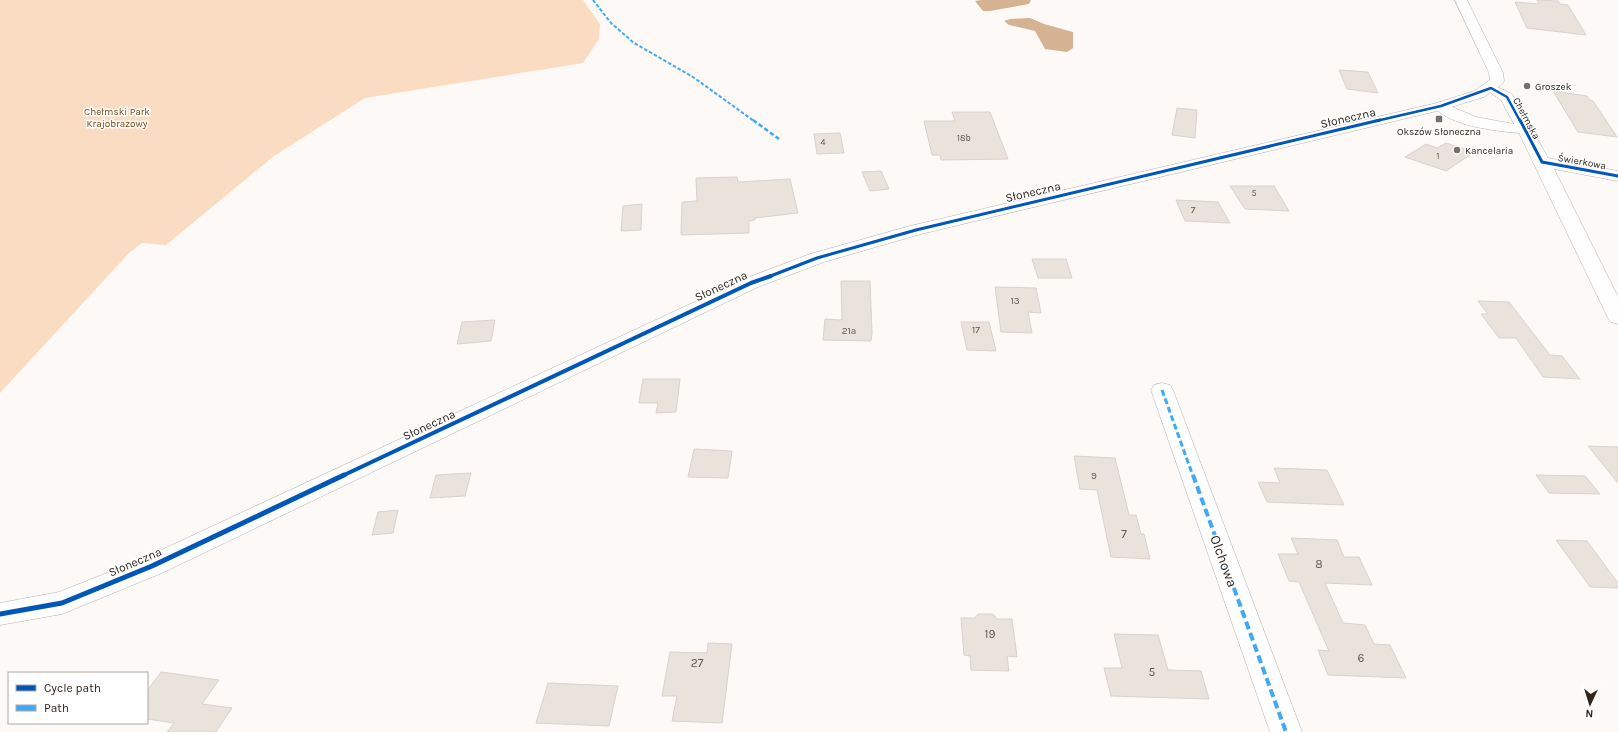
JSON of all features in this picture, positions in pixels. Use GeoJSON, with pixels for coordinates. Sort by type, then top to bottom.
{"type":"FeatureCollection","features":[{"type":"Feature","properties":{"kind":"main road"},"geometry":{"type":"LineString","coordinates":[[1461,0],[1496,72],[1497,81],[1491,88]]}},
{"type":"Feature","properties":{"kind":"main road","name":"Słoneczna"},"geometry":{"type":"LineString","coordinates":[[0,614],[62,603],[152,566],[751,283],[817,258],[924,228],[1441,106],[1491,88]]}},
{"type":"Feature","properties":{"kind":"main road","name":"Chełmska"},"geometry":{"type":"LineString","coordinates":[[1491,88],[1507,97],[1612,294],[1618,318]]}},
{"type":"Feature","properties":{"kind":"main road"},"geometry":{"type":"LineString","coordinates":[[1441,106],[1453,115],[1475,123],[1524,129]]}},
{"type":"Feature","properties":{"kind":"main road","name":"Świerkowa"},"geometry":{"type":"LineString","coordinates":[[1542,162],[1618,176]]}},
{"type":"Feature","properties":{"kind":"main road","name":"Olchowa"},"geometry":{"type":"LineString","coordinates":[[1162,390],[1286,732]]}},
{"type":"Feature","properties":{"kind":"green space","name":"Chełmski Park Krajobrazowy"},"geometry":{"type":"Polygon","coordinates":[[[0,0],[583,0],[600,24],[599,39],[583,63],[365,98],[274,156],[166,245],[142,243],[129,253],[0,393],[0,0]]]}},
{"type":"Feature","properties":{"kind":"shaded area"},"geometry":{"type":"Polygon","coordinates":[[[1031,0],[1029,4],[983,11],[975,1],[1031,0]]]}},
{"type":"Feature","properties":{"kind":"shaded area"},"geometry":{"type":"Polygon","coordinates":[[[1030,18],[1044,24],[1073,32],[1073,48],[1067,52],[1045,49],[1035,31],[1009,25],[1004,21],[1010,19],[1030,18]]]}},
{"type":"Feature","properties":{"kind":"building"},"geometry":{"type":"Polygon","coordinates":[[[1537,0],[1558,1],[1560,4],[1568,5],[1586,35],[1527,28],[1515,2],[1539,4],[1537,0]]]}},
{"type":"Feature","properties":{"kind":"building"},"geometry":{"type":"Polygon","coordinates":[[[1339,70],[1368,72],[1378,93],[1347,89],[1339,70]]]}},
{"type":"Feature","properties":{"kind":"building"},"geometry":{"type":"Polygon","coordinates":[[[1553,91],[1587,96],[1593,101],[1617,137],[1578,132],[1553,91]]]}},
{"type":"Feature","properties":{"kind":"building"},"geometry":{"type":"Polygon","coordinates":[[[1177,108],[1197,110],[1195,138],[1172,135],[1177,108]]]}},
{"type":"Feature","properties":{"kind":"building"},"geometry":{"type":"Polygon","coordinates":[[[952,112],[990,112],[1008,159],[941,160],[940,155],[932,155],[924,121],[955,121],[952,112]]]}},
{"type":"Feature","properties":{"kind":"building"},"geometry":{"type":"Polygon","coordinates":[[[840,133],[844,153],[817,154],[814,134],[840,133]]]}},
{"type":"Feature","properties":{"kind":"building"},"geometry":{"type":"Polygon","coordinates":[[[1446,143],[1471,151],[1467,154],[1470,155],[1446,171],[1405,157],[1426,144],[1437,148],[1446,143]]]}},
{"type":"Feature","properties":{"kind":"building"},"geometry":{"type":"Polygon","coordinates":[[[881,171],[889,189],[870,191],[862,172],[881,171]]]}},
{"type":"Feature","properties":{"kind":"building"},"geometry":{"type":"Polygon","coordinates":[[[737,177],[738,182],[790,179],[798,213],[755,218],[755,220],[749,221],[749,233],[681,235],[682,202],[697,201],[696,178],[737,177]]]}},
{"type":"Feature","properties":{"kind":"building"},"geometry":{"type":"Polygon","coordinates":[[[1230,186],[1274,186],[1289,211],[1245,209],[1230,186]]]}},
{"type":"Feature","properties":{"kind":"building"},"geometry":{"type":"Polygon","coordinates":[[[1176,200],[1218,202],[1230,223],[1185,221],[1176,200]]]}},
{"type":"Feature","properties":{"kind":"building"},"geometry":{"type":"Polygon","coordinates":[[[642,204],[641,230],[621,231],[623,206],[642,204]]]}},
{"type":"Feature","properties":{"kind":"building"},"geometry":{"type":"Polygon","coordinates":[[[1032,259],[1066,259],[1072,278],[1038,278],[1032,259]]]}},
{"type":"Feature","properties":{"kind":"building"},"geometry":{"type":"Polygon","coordinates":[[[841,281],[870,281],[871,341],[823,340],[825,319],[842,320],[841,281]]]}},
{"type":"Feature","properties":{"kind":"building"},"geometry":{"type":"Polygon","coordinates":[[[995,287],[1036,288],[1041,313],[1028,312],[1032,333],[1001,332],[995,287]]]}},
{"type":"Feature","properties":{"kind":"building"},"geometry":{"type":"Polygon","coordinates":[[[1478,301],[1509,302],[1550,355],[1562,356],[1580,379],[1543,377],[1516,338],[1499,338],[1481,314],[1488,314],[1478,301]]]}},
{"type":"Feature","properties":{"kind":"building"},"geometry":{"type":"Polygon","coordinates":[[[495,320],[491,341],[457,344],[462,322],[495,320]]]}},
{"type":"Feature","properties":{"kind":"building"},"geometry":{"type":"Polygon","coordinates":[[[961,322],[989,322],[996,351],[967,350],[961,322]]]}},
{"type":"Feature","properties":{"kind":"building"},"geometry":{"type":"Polygon","coordinates":[[[643,379],[680,379],[676,412],[656,413],[658,403],[639,403],[643,379]]]}},
{"type":"Feature","properties":{"kind":"building"},"geometry":{"type":"Polygon","coordinates":[[[1588,446],[1618,447],[1618,483],[1588,446]]]}},
{"type":"Feature","properties":{"kind":"building"},"geometry":{"type":"Polygon","coordinates":[[[694,449],[732,451],[728,478],[688,477],[694,449]]]}},
{"type":"Feature","properties":{"kind":"building"},"geometry":{"type":"Polygon","coordinates":[[[1074,456],[1115,458],[1129,515],[1136,515],[1141,534],[1144,534],[1150,559],[1111,557],[1097,490],[1080,489],[1074,456]]]}},
{"type":"Feature","properties":{"kind":"building"},"geometry":{"type":"Polygon","coordinates":[[[1274,468],[1327,470],[1344,505],[1267,502],[1258,482],[1280,483],[1274,468]]]}},
{"type":"Feature","properties":{"kind":"building"},"geometry":{"type":"Polygon","coordinates":[[[471,473],[465,496],[430,498],[436,475],[471,473]]]}},
{"type":"Feature","properties":{"kind":"building"},"geometry":{"type":"Polygon","coordinates":[[[1536,475],[1585,476],[1600,494],[1549,493],[1536,475]]]}},
{"type":"Feature","properties":{"kind":"building"},"geometry":{"type":"Polygon","coordinates":[[[398,510],[393,533],[372,535],[378,512],[398,510]]]}},
{"type":"Feature","properties":{"kind":"building"},"geometry":{"type":"Polygon","coordinates":[[[1291,538],[1337,540],[1344,557],[1359,557],[1372,585],[1325,583],[1343,623],[1365,625],[1374,644],[1390,645],[1406,678],[1328,675],[1318,650],[1329,651],[1299,582],[1289,581],[1278,554],[1298,554],[1291,538]]]}},
{"type":"Feature","properties":{"kind":"building"},"geometry":{"type":"Polygon","coordinates":[[[1556,540],[1587,541],[1618,583],[1618,588],[1590,587],[1556,540]]]}},
{"type":"Feature","properties":{"kind":"building"},"geometry":{"type":"Polygon","coordinates":[[[978,614],[993,614],[997,619],[1012,619],[1017,657],[1007,656],[1009,671],[971,670],[970,656],[964,655],[961,618],[975,618],[978,614]]]}},
{"type":"Feature","properties":{"kind":"building"},"geometry":{"type":"Polygon","coordinates":[[[1114,634],[1158,635],[1168,670],[1201,671],[1209,699],[1111,696],[1104,668],[1122,668],[1114,634]]]}},
{"type":"Feature","properties":{"kind":"building"},"geometry":{"type":"Polygon","coordinates":[[[708,643],[732,644],[722,723],[672,721],[677,696],[662,696],[670,652],[707,653],[708,643]]]}},
{"type":"Feature","properties":{"kind":"building"},"geometry":{"type":"Polygon","coordinates":[[[161,672],[219,680],[202,704],[232,708],[216,732],[167,732],[174,723],[148,719],[148,690],[161,672]]]}},
{"type":"Feature","properties":{"kind":"building"},"geometry":{"type":"Polygon","coordinates":[[[548,683],[618,686],[609,726],[536,723],[548,683]]]}},
{"type":"Feature","properties":{"kind":"marked path"},"geometry":{"type":"LineString","coordinates":[[593,0],[611,23],[634,43],[693,77],[779,139]]}},
{"type":"Feature","properties":{"kind":"marked path"},"geometry":{"type":"LineString","coordinates":[[1162,390],[1286,732]]}},
{"type":"Feature","properties":{"kind":"cycle path"},"geometry":{"type":"LineString","coordinates":[[0,614],[62,603],[152,566],[751,283],[817,258],[916,230],[1441,106],[1491,88],[1507,97],[1542,162],[1618,176]]}},
{"type":"Feature","properties":{"kind":"place","name":"Groszek"},"geometry":{"type":"Point","coordinates":[1527,86]}},
{"type":"Feature","properties":{"kind":"place","name":"Okszów Słoneczna"},"geometry":{"type":"Point","coordinates":[1439,119]}},
{"type":"Feature","properties":{"kind":"place","name":"Kancelaria"},"geometry":{"type":"Point","coordinates":[1457,150]}}]}
